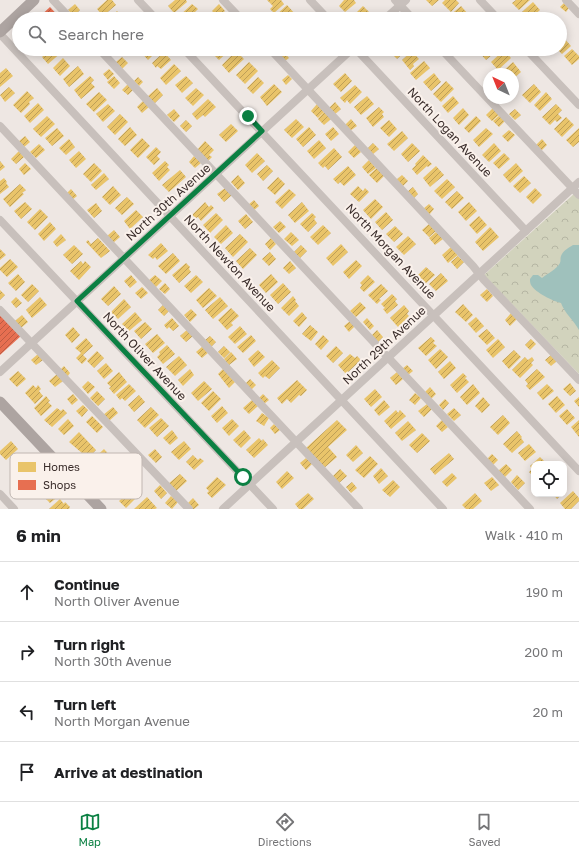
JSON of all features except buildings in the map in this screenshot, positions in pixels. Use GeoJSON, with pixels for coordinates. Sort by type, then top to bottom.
{"type":"FeatureCollection","features":[{"type":"Feature","properties":{"kind":"main road"},"geometry":{"type":"LineString","coordinates":[[22,12],[34,0]]}},
{"type":"Feature","properties":{"kind":"main road"},"geometry":{"type":"LineString","coordinates":[[0,33],[12,21]]}},
{"type":"Feature","properties":{"kind":"main road"},"geometry":{"type":"LineString","coordinates":[[0,402],[48,453]]}},
{"type":"Feature","properties":{"kind":"main road"},"geometry":{"type":"LineString","coordinates":[[92,499],[101,509]]}},
{"type":"Feature","properties":{"kind":"street"},"geometry":{"type":"LineString","coordinates":[[53,0],[64,12]]}},
{"type":"Feature","properties":{"kind":"street"},"geometry":{"type":"LineString","coordinates":[[138,0],[149,12]]}},
{"type":"Feature","properties":{"kind":"street"},"geometry":{"type":"LineString","coordinates":[[223,0],[234,12]]}},
{"type":"Feature","properties":{"kind":"street"},"geometry":{"type":"LineString","coordinates":[[310,0],[321,12]]}},
{"type":"Feature","properties":{"kind":"street"},"geometry":{"type":"LineString","coordinates":[[480,0],[491,12]]}},
{"type":"Feature","properties":{"kind":"street"},"geometry":{"type":"LineString","coordinates":[[566,0],[579,14]]}},
{"type":"Feature","properties":{"kind":"street"},"geometry":{"type":"LineString","coordinates":[[392,12],[401,2],[408,12]]}},
{"type":"Feature","properties":{"kind":"street","name":"North Newton Avenue"},"geometry":{"type":"LineString","coordinates":[[0,33],[12,46]]}},
{"type":"Feature","properties":{"kind":"street","name":"North Newton Avenue"},"geometry":{"type":"LineString","coordinates":[[21,56],[443,509]]}},
{"type":"Feature","properties":{"kind":"street"},"geometry":{"type":"LineString","coordinates":[[106,56],[530,509]]}},
{"type":"Feature","properties":{"kind":"street","name":"North Morgan Avenue"},"geometry":{"type":"LineString","coordinates":[[191,56],[579,471]]}},
{"type":"Feature","properties":{"kind":"street"},"geometry":{"type":"LineString","coordinates":[[276,56],[579,380]]}},
{"type":"Feature","properties":{"kind":"street","name":"North 30th Avenue"},"geometry":{"type":"LineString","coordinates":[[0,372],[344,56]]}},
{"type":"Feature","properties":{"kind":"street","name":"North Logan Avenue"},"geometry":{"type":"LineString","coordinates":[[363,56],[526,231]]}},
{"type":"Feature","properties":{"kind":"street"},"geometry":{"type":"LineString","coordinates":[[449,56],[579,195]]}},
{"type":"Feature","properties":{"kind":"street"},"geometry":{"type":"LineString","coordinates":[[533,56],[579,105]]}},
{"type":"Feature","properties":{"kind":"street"},"geometry":{"type":"LineString","coordinates":[[0,126],[359,509]]}},
{"type":"Feature","properties":{"kind":"street","name":"North 29th Avenue"},"geometry":{"type":"LineString","coordinates":[[223,509],[579,182]]}},
{"type":"Feature","properties":{"kind":"street","name":"North Oliver Avenue"},"geometry":{"type":"LineString","coordinates":[[2,226],[77,301],[273,509]]}},
{"type":"Feature","properties":{"kind":"street"},"geometry":{"type":"LineString","coordinates":[[0,310],[136,453]]}},
{"type":"Feature","properties":{"kind":"street"},"geometry":{"type":"LineString","coordinates":[[142,460],[189,509]]}},
{"type":"Feature","properties":{"kind":"street"},"geometry":{"type":"LineString","coordinates":[[0,494],[14,509]]}},
{"type":"Feature","properties":{"kind":"green space"},"geometry":{"type":"Polygon","coordinates":[[[575,193],[579,198],[579,374],[484,275],[575,193]]]}},
{"type":"Feature","properties":{"kind":"water"},"geometry":{"type":"Polygon","coordinates":[[[573,245],[579,245],[579,330],[561,303],[549,299],[541,294],[533,288],[530,281],[533,275],[538,275],[542,278],[554,270],[560,263],[563,253],[573,245]]]}},
{"type":"Feature","properties":{"kind":"route"},"geometry":{"type":"LineString","coordinates":[[243,477],[77,301],[262,131],[248,116]]}}]}
